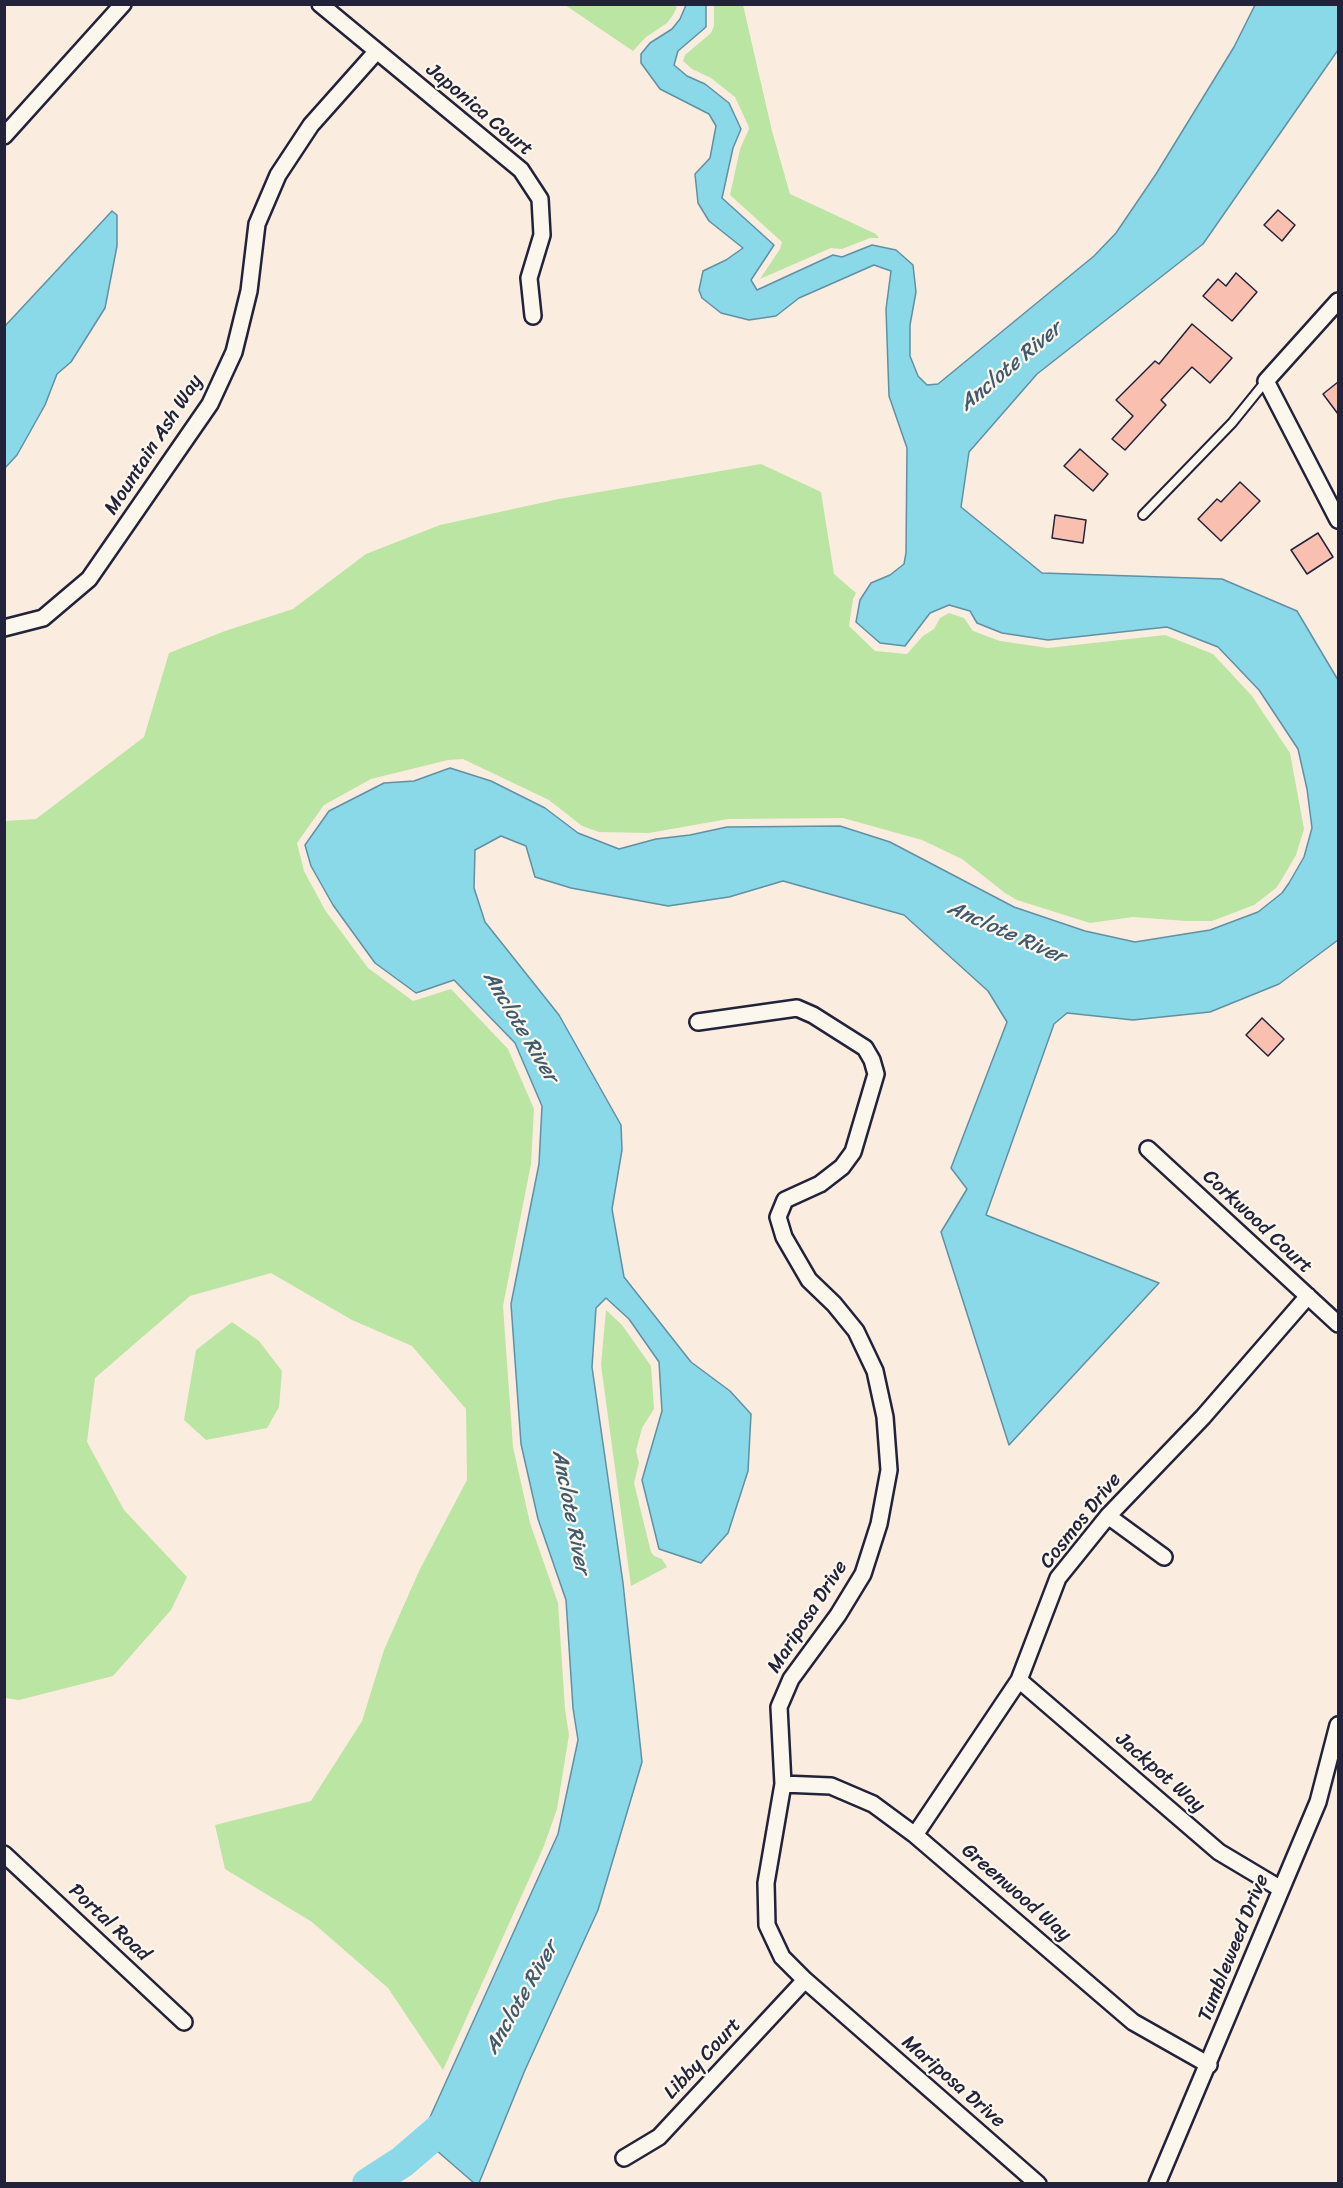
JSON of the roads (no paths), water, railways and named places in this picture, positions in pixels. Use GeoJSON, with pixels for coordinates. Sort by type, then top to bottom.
{"type":"FeatureCollection","features":[{"type":"Feature","properties":{"kind":"street"},"geometry":{"type":"LineString","coordinates":[[4,136],[123,4]]}},
{"type":"Feature","properties":{"kind":"street","name":"Japonica Court"},"geometry":{"type":"LineString","coordinates":[[320,4],[521,170],[540,199],[542,235],[529,278],[532,316]]}},
{"type":"Feature","properties":{"kind":"street","name":"Mountain Ash Way"},"geometry":{"type":"LineString","coordinates":[[4,628],[43,618],[89,579],[210,404],[234,351],[249,291],[257,224],[278,175],[311,125],[376,52]]}},
{"type":"Feature","properties":{"kind":"street"},"geometry":{"type":"LineString","coordinates":[[1338,301],[1266,381],[1338,520]]}},
{"type":"Feature","properties":{"kind":"street","name":"Mariposa Drive"},"geometry":{"type":"LineString","coordinates":[[698,1023],[797,1008],[813,1015],[865,1048],[876,1074],[853,1152],[842,1167],[820,1184],[785,1200],[778,1217],[784,1237],[809,1280],[834,1304],[856,1332],[875,1371],[885,1417],[889,1470],[879,1524],[863,1574],[838,1616],[791,1679],[779,1707],[783,1784],[766,1883],[767,1925],[782,1957],[805,1980],[1038,2184]]}},
{"type":"Feature","properties":{"kind":"street","name":"Corkwood Court"},"geometry":{"type":"LineString","coordinates":[[1148,1149],[1338,1324]]}},
{"type":"Feature","properties":{"kind":"street","name":"Cosmos Drive"},"geometry":{"type":"LineString","coordinates":[[915,1835],[1019,1680],[1058,1578],[1108,1515],[1203,1417],[1308,1296]]}},
{"type":"Feature","properties":{"kind":"street"},"geometry":{"type":"LineString","coordinates":[[1108,1515],[1164,1557]]}},
{"type":"Feature","properties":{"kind":"street","name":"Jackpot Way"},"geometry":{"type":"LineString","coordinates":[[1019,1680],[1219,1852],[1281,1888]]}},
{"type":"Feature","properties":{"kind":"street","name":"Tumbleweed Drive"},"geometry":{"type":"LineString","coordinates":[[1157,2184],[1318,1802],[1338,1725]]}},
{"type":"Feature","properties":{"kind":"street","name":"Greenwood Way"},"geometry":{"type":"LineString","coordinates":[[783,1784],[831,1786],[873,1804],[915,1835],[1133,2022],[1209,2065]]}},
{"type":"Feature","properties":{"kind":"street","name":"Portal Road"},"geometry":{"type":"LineString","coordinates":[[4,1854],[184,2022]]}},
{"type":"Feature","properties":{"kind":"street","name":"Libby Court"},"geometry":{"type":"LineString","coordinates":[[624,2158],[658,2137],[805,1980]]}},
{"type":"Feature","properties":{"kind":"lane"},"geometry":{"type":"LineString","coordinates":[[1143,515],[1232,423],[1266,381]]}},
{"type":"Feature","properties":{"kind":"water"},"geometry":{"type":"Polygon","coordinates":[[[686,5],[706,5],[706,27],[678,51],[674,65],[687,76],[705,84],[729,103],[741,129],[733,148],[722,198],[774,245],[751,280],[757,290],[833,255],[842,257],[872,245],[896,250],[913,265],[916,292],[910,325],[910,356],[918,376],[927,385],[938,384],[1094,256],[1116,233],[1156,174],[1234,47],[1255,5],[1338,5],[1338,50],[1203,244],[1037,374],[969,452],[961,507],[1042,573],[1222,579],[1297,611],[1338,680],[1338,940],[1279,984],[1210,1012],[1133,1020],[1067,1013],[1054,1024],[986,1215],[1159,1283],[1009,1445],[941,1232],[967,1189],[951,1168],[1007,1022],[988,991],[904,915],[783,881],[729,897],[668,906],[571,888],[535,877],[526,846],[501,836],[475,850],[474,888],[485,922],[559,1015],[621,1125],[622,1150],[612,1209],[624,1277],[691,1362],[730,1391],[751,1414],[748,1471],[728,1533],[701,1563],[659,1549],[642,1480],[662,1411],[659,1362],[629,1319],[606,1298],[596,1308],[592,1367],[623,1583],[642,1762],[598,1910],[525,2070],[479,2183],[474,2183],[421,2137],[558,1834],[578,1740],[573,1708],[566,1600],[538,1519],[521,1444],[511,1304],[539,1164],[542,1106],[515,1043],[454,980],[416,993],[375,963],[333,905],[311,866],[305,845],[329,811],[384,783],[414,781],[450,768],[491,781],[545,808],[578,833],[619,849],[656,839],[727,827],[840,826],[890,842],[1014,907],[1085,931],[1135,942],[1210,930],[1258,912],[1282,893],[1289,883],[1304,857],[1312,828],[1307,789],[1298,749],[1259,690],[1218,647],[1167,627],[1048,640],[1002,633],[977,623],[970,611],[949,605],[930,613],[905,646],[880,643],[856,622],[860,600],[871,583],[890,575],[904,564],[906,553],[907,448],[889,396],[886,309],[891,271],[874,265],[799,298],[776,316],[749,320],[721,313],[702,298],[699,290],[703,271],[726,260],[743,248],[709,221],[698,203],[695,174],[710,158],[716,126],[709,114],[660,89],[641,63],[641,54],[650,43],[672,29],[680,19],[686,5]]]}},
{"type":"Feature","properties":{"kind":"water"},"geometry":{"type":"Polygon","coordinates":[[[112,211],[117,215],[117,246],[105,308],[71,362],[57,374],[45,405],[17,455],[5,468],[5,326],[112,211]]]}},
{"type":"Feature","properties":{"kind":"waterway","name":"Anclote River"},"geometry":{"type":"LineString","coordinates":[[368,2184],[402,2162],[458,2114]]}}]}
